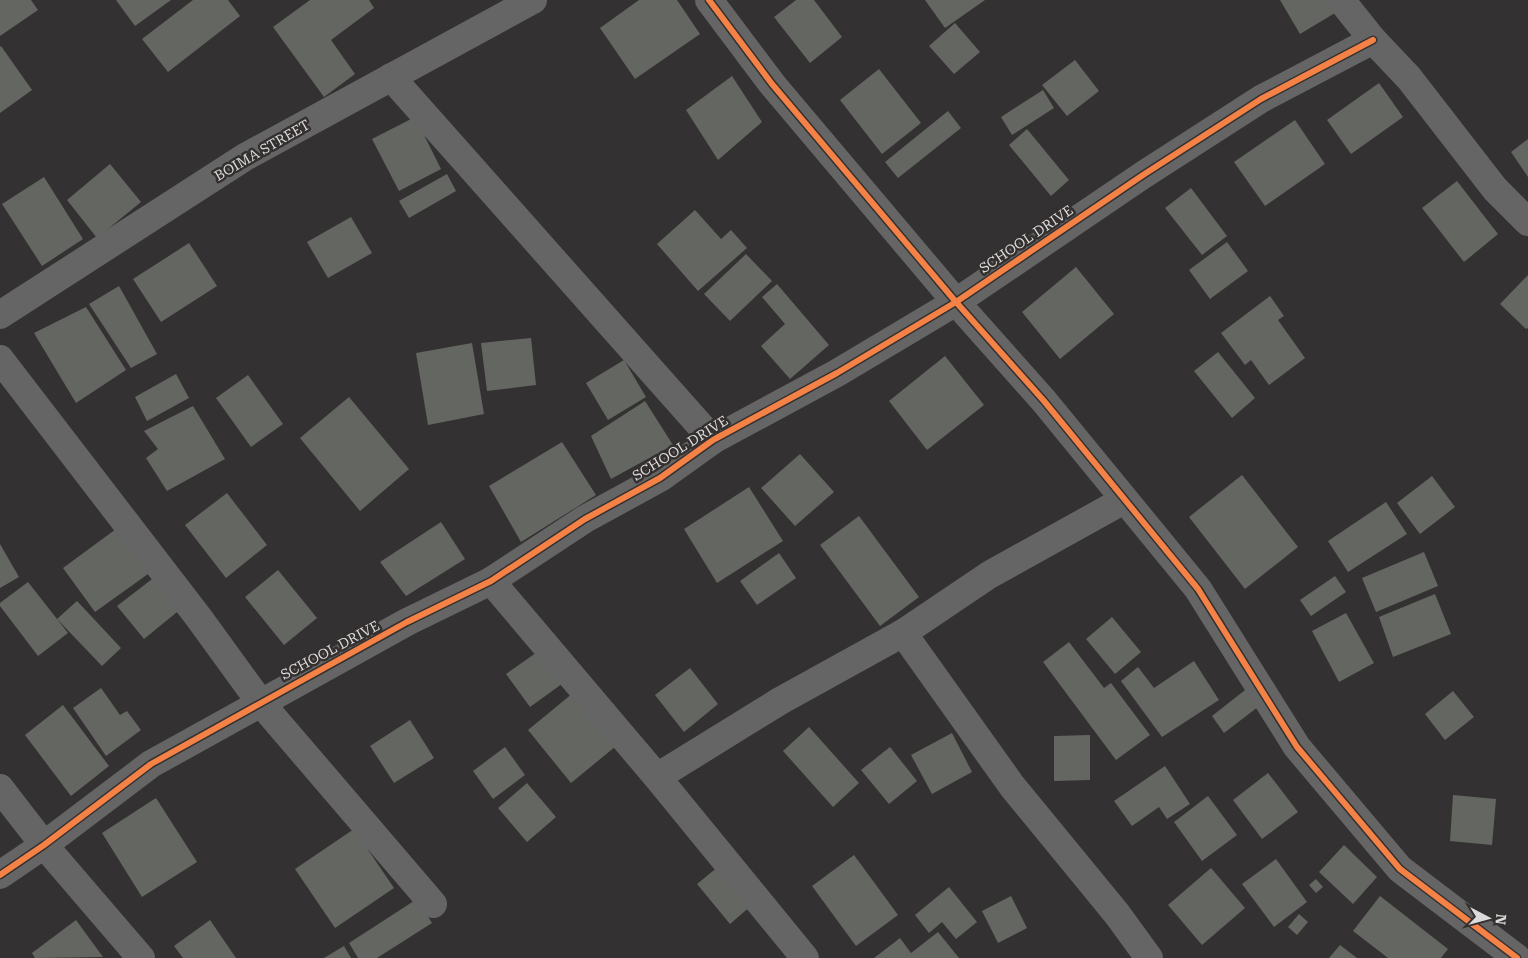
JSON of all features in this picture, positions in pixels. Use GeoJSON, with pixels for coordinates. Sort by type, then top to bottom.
{"type":"FeatureCollection","features":[{"type":"Feature","properties":{"kind":"street","name":"BOIMA STREET"},"geometry":{"type":"LineString","coordinates":[[0,316],[245,157],[533,0]]}},
{"type":"Feature","properties":{"kind":"street"},"geometry":{"type":"LineString","coordinates":[[709,0],[772,84],[956,302],[1044,401],[1198,589],[1297,747],[1400,869],[1517,958]]}},
{"type":"Feature","properties":{"kind":"street"},"geometry":{"type":"LineString","coordinates":[[1341,0],[1373,40],[1409,78],[1495,189],[1528,222]]}},
{"type":"Feature","properties":{"kind":"street","name":"SCHOOL DRIVE"},"geometry":{"type":"LineString","coordinates":[[0,875],[44,845],[151,764],[407,622],[491,581],[585,519],[660,478],[712,440],[837,373],[956,302],[1143,175],[1261,99],[1373,40]]}},
{"type":"Feature","properties":{"kind":"street"},"geometry":{"type":"LineString","coordinates":[[391,77],[712,440]]}},
{"type":"Feature","properties":{"kind":"street"},"geometry":{"type":"LineString","coordinates":[[0,359],[199,618],[260,702],[432,904]]}},
{"type":"Feature","properties":{"kind":"street"},"geometry":{"type":"LineString","coordinates":[[657,777],[780,701],[903,633],[989,574],[1124,500]]}},
{"type":"Feature","properties":{"kind":"street"},"geometry":{"type":"LineString","coordinates":[[491,581],[657,777],[805,958]]}},
{"type":"Feature","properties":{"kind":"street"},"geometry":{"type":"LineString","coordinates":[[903,633],[1012,786],[1117,914],[1148,958]]}},
{"type":"Feature","properties":{"kind":"street"},"geometry":{"type":"LineString","coordinates":[[0,788],[44,845],[141,958]]}},
{"type":"Feature","properties":{"kind":"building"},"geometry":{"type":"Polygon","coordinates":[[[0,0],[31,0],[38,10],[0,36],[0,0]]]}},
{"type":"Feature","properties":{"kind":"building"},"geometry":{"type":"Polygon","coordinates":[[[116,0],[171,0],[135,26],[116,0]]]}},
{"type":"Feature","properties":{"kind":"building"},"geometry":{"type":"Polygon","coordinates":[[[193,0],[228,0],[240,16],[168,72],[142,39],[193,0]]]}},
{"type":"Feature","properties":{"kind":"building"},"geometry":{"type":"Polygon","coordinates":[[[310,0],[369,0],[374,8],[331,40],[355,74],[324,97],[273,27],[310,0]]]}},
{"type":"Feature","properties":{"kind":"building"},"geometry":{"type":"Polygon","coordinates":[[[639,0],[677,0],[700,34],[635,79],[600,28],[639,0]]]}},
{"type":"Feature","properties":{"kind":"building"},"geometry":{"type":"Polygon","coordinates":[[[796,0],[814,0],[842,37],[810,63],[774,17],[796,0]]]}},
{"type":"Feature","properties":{"kind":"building"},"geometry":{"type":"Polygon","coordinates":[[[925,0],[985,0],[945,28],[925,0]]]}},
{"type":"Feature","properties":{"kind":"building"},"geometry":{"type":"Polygon","coordinates":[[[1280,0],[1334,0],[1340,10],[1300,34],[1280,0]]]}},
{"type":"Feature","properties":{"kind":"building"},"geometry":{"type":"Polygon","coordinates":[[[955,23],[980,52],[954,74],[929,46],[955,23]]]}},
{"type":"Feature","properties":{"kind":"building"},"geometry":{"type":"Polygon","coordinates":[[[0,47],[32,90],[0,113],[0,47]]]}},
{"type":"Feature","properties":{"kind":"building"},"geometry":{"type":"Polygon","coordinates":[[[1075,60],[1099,91],[1067,116],[1042,85],[1075,60]]]}},
{"type":"Feature","properties":{"kind":"building"},"geometry":{"type":"Polygon","coordinates":[[[879,69],[921,123],[882,154],[840,100],[879,69]]]}},
{"type":"Feature","properties":{"kind":"building"},"geometry":{"type":"Polygon","coordinates":[[[732,76],[762,122],[718,160],[686,110],[732,76]]]}},
{"type":"Feature","properties":{"kind":"building"},"geometry":{"type":"Polygon","coordinates":[[[1379,83],[1403,117],[1351,154],[1327,120],[1379,83]]]}},
{"type":"Feature","properties":{"kind":"building"},"geometry":{"type":"Polygon","coordinates":[[[1043,90],[1054,108],[1012,135],[1001,117],[1043,90]]]}},
{"type":"Feature","properties":{"kind":"building"},"geometry":{"type":"Polygon","coordinates":[[[948,111],[961,128],[898,178],[885,162],[948,111]]]}},
{"type":"Feature","properties":{"kind":"building"},"geometry":{"type":"Polygon","coordinates":[[[415,117],[441,169],[399,191],[372,139],[415,117]]]}},
{"type":"Feature","properties":{"kind":"building"},"geometry":{"type":"Polygon","coordinates":[[[1295,120],[1325,164],[1265,206],[1234,162],[1295,120]]]}},
{"type":"Feature","properties":{"kind":"building"},"geometry":{"type":"Polygon","coordinates":[[[1027,129],[1069,180],[1051,196],[1009,145],[1027,129]]]}},
{"type":"Feature","properties":{"kind":"building"},"geometry":{"type":"Polygon","coordinates":[[[1528,139],[1528,177],[1511,152],[1528,139]]]}},
{"type":"Feature","properties":{"kind":"building"},"geometry":{"type":"Polygon","coordinates":[[[110,164],[141,202],[97,238],[67,200],[110,164]]]}},
{"type":"Feature","properties":{"kind":"building"},"geometry":{"type":"Polygon","coordinates":[[[447,174],[456,191],[409,218],[399,201],[447,174]]]}},
{"type":"Feature","properties":{"kind":"building"},"geometry":{"type":"Polygon","coordinates":[[[44,177],[83,239],[42,266],[2,204],[44,177]]]}},
{"type":"Feature","properties":{"kind":"building"},"geometry":{"type":"Polygon","coordinates":[[[1457,181],[1498,234],[1464,262],[1422,208],[1457,181]]]}},
{"type":"Feature","properties":{"kind":"building"},"geometry":{"type":"Polygon","coordinates":[[[1191,188],[1227,236],[1202,255],[1165,208],[1191,188]]]}},
{"type":"Feature","properties":{"kind":"building"},"geometry":{"type":"Polygon","coordinates":[[[695,210],[721,239],[731,230],[747,248],[698,291],[657,244],[695,210]]]}},
{"type":"Feature","properties":{"kind":"building"},"geometry":{"type":"Polygon","coordinates":[[[351,217],[372,253],[328,278],[307,242],[351,217]]]}},
{"type":"Feature","properties":{"kind":"building"},"geometry":{"type":"Polygon","coordinates":[[[1227,242],[1248,271],[1210,299],[1189,270],[1227,242]]]}},
{"type":"Feature","properties":{"kind":"building"},"geometry":{"type":"Polygon","coordinates":[[[189,243],[217,286],[161,322],[133,279],[189,243]]]}},
{"type":"Feature","properties":{"kind":"building"},"geometry":{"type":"Polygon","coordinates":[[[746,254],[772,281],[730,321],[704,294],[746,254]]]}},
{"type":"Feature","properties":{"kind":"building"},"geometry":{"type":"Polygon","coordinates":[[[1076,267],[1114,314],[1060,359],[1022,312],[1076,267]]]}},
{"type":"Feature","properties":{"kind":"building"},"geometry":{"type":"Polygon","coordinates":[[[1528,275],[1528,328],[1526,329],[1500,304],[1528,275]]]}},
{"type":"Feature","properties":{"kind":"building"},"geometry":{"type":"Polygon","coordinates":[[[777,284],[829,345],[790,379],[761,346],[785,324],[762,297],[777,284]]]}},
{"type":"Feature","properties":{"kind":"building"},"geometry":{"type":"Polygon","coordinates":[[[119,286],[157,354],[131,368],[89,304],[119,286]]]}},
{"type":"Feature","properties":{"kind":"building"},"geometry":{"type":"Polygon","coordinates":[[[1270,296],[1284,316],[1278,320],[1305,358],[1269,385],[1251,360],[1245,365],[1221,333],[1270,296]]]}},
{"type":"Feature","properties":{"kind":"building"},"geometry":{"type":"Polygon","coordinates":[[[86,307],[126,370],[76,403],[34,333],[86,307]]]}},
{"type":"Feature","properties":{"kind":"building"},"geometry":{"type":"Polygon","coordinates":[[[531,338],[536,385],[487,391],[481,343],[531,338]]]}},
{"type":"Feature","properties":{"kind":"building"},"geometry":{"type":"Polygon","coordinates":[[[472,343],[484,414],[428,425],[416,353],[472,343]]]}},
{"type":"Feature","properties":{"kind":"building"},"geometry":{"type":"Polygon","coordinates":[[[1218,352],[1255,398],[1232,418],[1194,371],[1218,352]]]}},
{"type":"Feature","properties":{"kind":"building"},"geometry":{"type":"Polygon","coordinates":[[[945,356],[984,405],[927,450],[889,401],[945,356]]]}},
{"type":"Feature","properties":{"kind":"building"},"geometry":{"type":"Polygon","coordinates":[[[624,360],[646,397],[608,420],[586,383],[624,360]]]}},
{"type":"Feature","properties":{"kind":"building"},"geometry":{"type":"Polygon","coordinates":[[[176,374],[189,398],[147,421],[135,397],[176,374]]]}},
{"type":"Feature","properties":{"kind":"building"},"geometry":{"type":"Polygon","coordinates":[[[248,375],[283,424],[251,447],[216,398],[248,375]]]}},
{"type":"Feature","properties":{"kind":"building"},"geometry":{"type":"Polygon","coordinates":[[[349,397],[409,469],[360,511],[300,438],[349,397]]]}},
{"type":"Feature","properties":{"kind":"building"},"geometry":{"type":"Polygon","coordinates":[[[645,401],[673,445],[611,479],[591,436],[645,401]]]}},
{"type":"Feature","properties":{"kind":"building"},"geometry":{"type":"Polygon","coordinates":[[[193,406],[225,459],[167,491],[146,458],[158,449],[144,431],[193,406]]]}},
{"type":"Feature","properties":{"kind":"building"},"geometry":{"type":"Polygon","coordinates":[[[562,442],[596,495],[521,542],[489,486],[562,442]]]}},
{"type":"Feature","properties":{"kind":"building"},"geometry":{"type":"Polygon","coordinates":[[[800,454],[834,492],[795,526],[761,488],[800,454]]]}},
{"type":"Feature","properties":{"kind":"building"},"geometry":{"type":"Polygon","coordinates":[[[1242,475],[1298,547],[1245,589],[1189,517],[1242,475]]]}},
{"type":"Feature","properties":{"kind":"building"},"geometry":{"type":"Polygon","coordinates":[[[1432,476],[1455,507],[1420,534],[1397,503],[1432,476]]]}},
{"type":"Feature","properties":{"kind":"building"},"geometry":{"type":"Polygon","coordinates":[[[749,487],[783,541],[717,583],[684,529],[749,487]]]}},
{"type":"Feature","properties":{"kind":"building"},"geometry":{"type":"Polygon","coordinates":[[[227,493],[267,545],[226,578],[185,525],[227,493]]]}},
{"type":"Feature","properties":{"kind":"building"},"geometry":{"type":"Polygon","coordinates":[[[1386,502],[1407,534],[1348,572],[1328,541],[1386,502]]]}},
{"type":"Feature","properties":{"kind":"building"},"geometry":{"type":"Polygon","coordinates":[[[859,516],[919,597],[880,626],[820,545],[859,516]]]}},
{"type":"Feature","properties":{"kind":"building"},"geometry":{"type":"Polygon","coordinates":[[[441,522],[465,559],[406,596],[380,562],[441,522]]]}},
{"type":"Feature","properties":{"kind":"building"},"geometry":{"type":"Polygon","coordinates":[[[116,529],[148,574],[95,612],[63,568],[116,529]]]}},
{"type":"Feature","properties":{"kind":"building"},"geometry":{"type":"Polygon","coordinates":[[[0,544],[19,577],[0,588],[0,544]]]}},
{"type":"Feature","properties":{"kind":"building"},"geometry":{"type":"Polygon","coordinates":[[[1424,552],[1438,586],[1376,612],[1362,578],[1424,552]]]}},
{"type":"Feature","properties":{"kind":"building"},"geometry":{"type":"Polygon","coordinates":[[[779,553],[796,578],[757,605],[740,581],[779,553]]]}},
{"type":"Feature","properties":{"kind":"building"},"geometry":{"type":"Polygon","coordinates":[[[278,570],[317,618],[284,645],[245,597],[278,570]]]}},
{"type":"Feature","properties":{"kind":"building"},"geometry":{"type":"Polygon","coordinates":[[[156,576],[182,608],[144,639],[117,606],[156,576]]]}},
{"type":"Feature","properties":{"kind":"building"},"geometry":{"type":"Polygon","coordinates":[[[1335,576],[1346,592],[1311,616],[1300,600],[1335,576]]]}},
{"type":"Feature","properties":{"kind":"building"},"geometry":{"type":"Polygon","coordinates":[[[28,582],[68,633],[38,656],[0,606],[0,603],[28,582]]]}},
{"type":"Feature","properties":{"kind":"building"},"geometry":{"type":"Polygon","coordinates":[[[1435,594],[1451,634],[1393,657],[1379,617],[1435,594]]]}},
{"type":"Feature","properties":{"kind":"building"},"geometry":{"type":"Polygon","coordinates":[[[77,601],[121,648],[102,666],[57,619],[77,601]]]}},
{"type":"Feature","properties":{"kind":"building"},"geometry":{"type":"Polygon","coordinates":[[[1346,613],[1374,663],[1339,682],[1312,631],[1346,613]]]}},
{"type":"Feature","properties":{"kind":"building"},"geometry":{"type":"Polygon","coordinates":[[[1112,617],[1141,652],[1115,674],[1086,639],[1112,617]]]}},
{"type":"Feature","properties":{"kind":"building"},"geometry":{"type":"Polygon","coordinates":[[[1069,642],[1104,688],[1111,683],[1150,735],[1116,760],[1043,662],[1069,642]]]}},
{"type":"Feature","properties":{"kind":"building"},"geometry":{"type":"Polygon","coordinates":[[[543,648],[566,681],[530,707],[506,674],[543,648]]]}},
{"type":"Feature","properties":{"kind":"building"},"geometry":{"type":"Polygon","coordinates":[[[1194,661],[1219,700],[1162,737],[1121,681],[1138,667],[1154,688],[1194,661]]]}},
{"type":"Feature","properties":{"kind":"building"},"geometry":{"type":"Polygon","coordinates":[[[690,668],[718,704],[684,732],[655,695],[690,668]]]}},
{"type":"Feature","properties":{"kind":"building"},"geometry":{"type":"Polygon","coordinates":[[[1254,683],[1267,700],[1224,733],[1212,716],[1254,683]]]}},
{"type":"Feature","properties":{"kind":"building"},"geometry":{"type":"Polygon","coordinates":[[[584,684],[627,737],[571,783],[528,730],[584,684]]]}},
{"type":"Feature","properties":{"kind":"building"},"geometry":{"type":"Polygon","coordinates":[[[101,688],[120,715],[127,711],[141,730],[106,756],[73,708],[101,688]]]}},
{"type":"Feature","properties":{"kind":"building"},"geometry":{"type":"Polygon","coordinates":[[[1453,691],[1474,717],[1445,740],[1425,714],[1453,691]]]}},
{"type":"Feature","properties":{"kind":"building"},"geometry":{"type":"Polygon","coordinates":[[[63,705],[109,766],[71,796],[25,735],[63,705]]]}},
{"type":"Feature","properties":{"kind":"building"},"geometry":{"type":"Polygon","coordinates":[[[410,720],[434,758],[394,783],[370,746],[410,720]]]}},
{"type":"Feature","properties":{"kind":"building"},"geometry":{"type":"Polygon","coordinates":[[[809,727],[859,783],[833,807],[783,751],[809,727]]]}},
{"type":"Feature","properties":{"kind":"building"},"geometry":{"type":"Polygon","coordinates":[[[952,733],[972,772],[932,794],[911,755],[952,733]]]}},
{"type":"Feature","properties":{"kind":"building"},"geometry":{"type":"Polygon","coordinates":[[[1090,735],[1090,780],[1054,781],[1054,736],[1090,735]]]}},
{"type":"Feature","properties":{"kind":"building"},"geometry":{"type":"Polygon","coordinates":[[[505,747],[525,775],[493,799],[473,771],[505,747]]]}},
{"type":"Feature","properties":{"kind":"building"},"geometry":{"type":"Polygon","coordinates":[[[890,747],[917,781],[889,804],[861,770],[890,747]]]}},
{"type":"Feature","properties":{"kind":"building"},"geometry":{"type":"Polygon","coordinates":[[[1165,766],[1190,804],[1167,819],[1159,807],[1132,826],[1114,801],[1165,766]]]}},
{"type":"Feature","properties":{"kind":"building"},"geometry":{"type":"Polygon","coordinates":[[[1268,773],[1298,812],[1262,839],[1233,800],[1268,773]]]}},
{"type":"Feature","properties":{"kind":"building"},"geometry":{"type":"Polygon","coordinates":[[[527,783],[556,817],[527,842],[498,808],[527,783]]]}},
{"type":"Feature","properties":{"kind":"building"},"geometry":{"type":"Polygon","coordinates":[[[1453,795],[1496,799],[1492,845],[1450,841],[1453,795]]]}},
{"type":"Feature","properties":{"kind":"building"},"geometry":{"type":"Polygon","coordinates":[[[1208,796],[1237,835],[1202,861],[1174,822],[1208,796]]]}},
{"type":"Feature","properties":{"kind":"building"},"geometry":{"type":"Polygon","coordinates":[[[156,798],[197,862],[142,897],[102,833],[156,798]]]}},
{"type":"Feature","properties":{"kind":"building"},"geometry":{"type":"Polygon","coordinates":[[[354,829],[394,888],[335,928],[295,869],[354,829]]]}},
{"type":"Feature","properties":{"kind":"building"},"geometry":{"type":"Polygon","coordinates":[[[1344,845],[1377,877],[1353,904],[1319,872],[1344,845]]]}},
{"type":"Feature","properties":{"kind":"building"},"geometry":{"type":"Polygon","coordinates":[[[854,855],[898,915],[856,946],[812,886],[854,855]]]}},
{"type":"Feature","properties":{"kind":"building"},"geometry":{"type":"Polygon","coordinates":[[[1276,859],[1307,902],[1274,927],[1242,884],[1276,859]]]}},
{"type":"Feature","properties":{"kind":"building"},"geometry":{"type":"Polygon","coordinates":[[[719,866],[752,905],[730,924],[697,884],[719,866]]]}},
{"type":"Feature","properties":{"kind":"building"},"geometry":{"type":"Polygon","coordinates":[[[1211,868],[1245,908],[1202,945],[1168,905],[1211,868]]]}},
{"type":"Feature","properties":{"kind":"building"},"geometry":{"type":"Polygon","coordinates":[[[1316,879],[1323,887],[1316,893],[1309,885],[1316,879]]]}},
{"type":"Feature","properties":{"kind":"building"},"geometry":{"type":"Polygon","coordinates":[[[949,887],[977,922],[956,939],[942,922],[929,933],[915,915],[949,887]]]}},
{"type":"Feature","properties":{"kind":"building"},"geometry":{"type":"Polygon","coordinates":[[[1011,896],[1027,928],[998,943],[982,911],[1011,896]]]}},
{"type":"Feature","properties":{"kind":"building"},"geometry":{"type":"Polygon","coordinates":[[[1380,896],[1448,949],[1441,958],[1388,958],[1353,931],[1380,896]]]}},
{"type":"Feature","properties":{"kind":"building"},"geometry":{"type":"Polygon","coordinates":[[[417,899],[432,923],[377,958],[358,958],[349,943],[417,899]]]}},
{"type":"Feature","properties":{"kind":"building"},"geometry":{"type":"Polygon","coordinates":[[[1299,914],[1308,922],[1297,935],[1288,927],[1299,914]]]}},
{"type":"Feature","properties":{"kind":"building"},"geometry":{"type":"Polygon","coordinates":[[[76,920],[103,957],[35,958],[32,953],[76,920]]]}},
{"type":"Feature","properties":{"kind":"building"},"geometry":{"type":"Polygon","coordinates":[[[210,920],[236,958],[183,958],[174,946],[210,920]]]}},
{"type":"Feature","properties":{"kind":"building"},"geometry":{"type":"Polygon","coordinates":[[[938,932],[959,958],[874,958],[900,938],[911,953],[938,932]]]}},
{"type":"Feature","properties":{"kind":"building"},"geometry":{"type":"Polygon","coordinates":[[[1340,945],[1357,958],[1329,958],[1340,945]]]}},
{"type":"Feature","properties":{"kind":"building"},"geometry":{"type":"Polygon","coordinates":[[[344,946],[351,958],[324,958],[344,946]]]}},
{"type":"Feature","properties":{"kind":"cycle path"},"geometry":{"type":"LineString","coordinates":[[709,0],[772,84],[956,302],[1044,401],[1198,589],[1297,747],[1400,869],[1517,958]]}},
{"type":"Feature","properties":{"kind":"cycle path"},"geometry":{"type":"LineString","coordinates":[[0,875],[44,845],[151,764],[407,622],[491,581],[585,519],[660,478],[713,440],[837,373],[956,302],[1143,175],[1261,99],[1373,40]]}}]}
